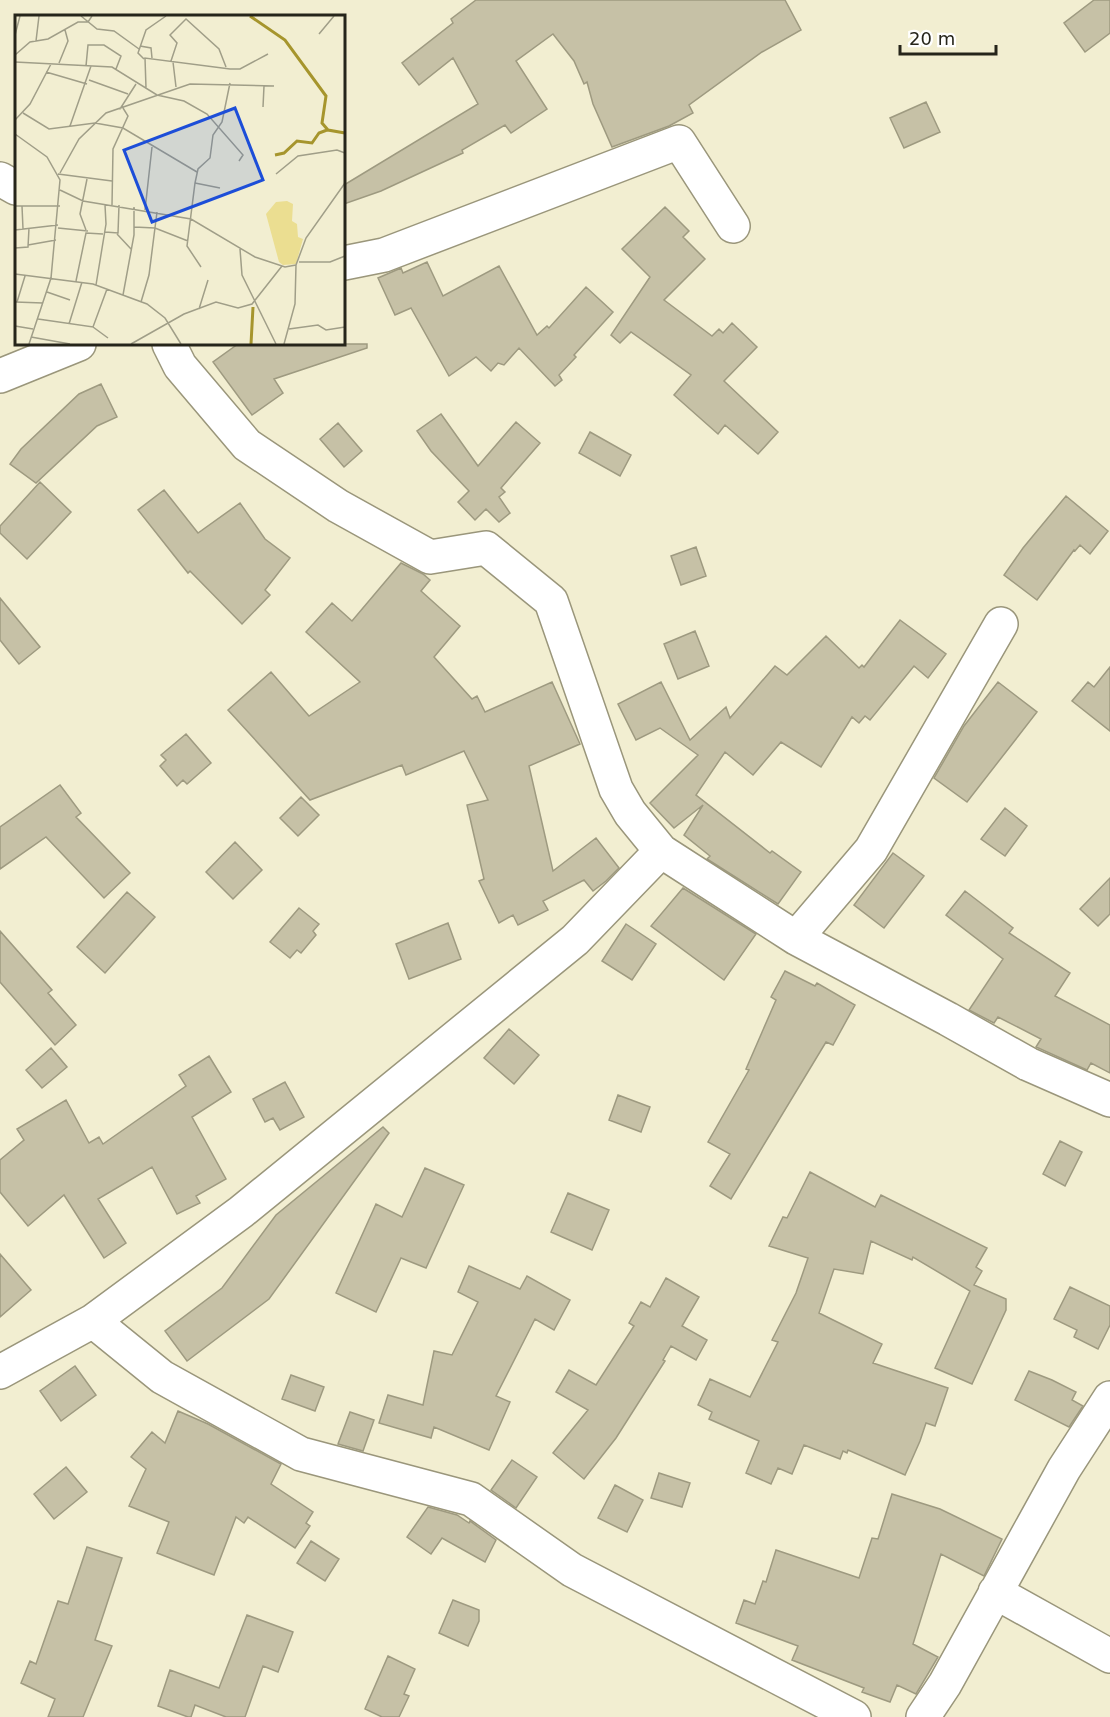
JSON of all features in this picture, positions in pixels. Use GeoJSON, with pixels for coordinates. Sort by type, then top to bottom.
{"type":"FeatureCollection","features":[{"type":"Feature","properties":{"kind":"street"},"geometry":{"type":"LineString","coordinates":[[345,263],[384,255],[679,142],[733,226]]}},
{"type":"Feature","properties":{"kind":"street"},"geometry":{"type":"LineString","coordinates":[[0,179],[15,187]]}},
{"type":"Feature","properties":{"kind":"street"},"geometry":{"type":"LineString","coordinates":[[0,376],[76,345]]}},
{"type":"Feature","properties":{"kind":"street"},"geometry":{"type":"LineString","coordinates":[[170,345],[180,366],[248,445],[320,494],[430,557],[486,548],[550,602],[616,789],[630,813],[661,851],[796,938],[1028,1064],[1110,1100]]}},
{"type":"Feature","properties":{"kind":"street"},"geometry":{"type":"LineString","coordinates":[[796,938],[871,850],[1001,624]]}},
{"type":"Feature","properties":{"kind":"street"},"geometry":{"type":"LineString","coordinates":[[0,1372],[93,1321],[241,1212],[574,940],[661,851]]}},
{"type":"Feature","properties":{"kind":"street"},"geometry":{"type":"LineString","coordinates":[[93,1321],[162,1377],[301,1454],[471,1500],[572,1570],[854,1717]]}},
{"type":"Feature","properties":{"kind":"street"},"geometry":{"type":"LineString","coordinates":[[923,1717],[945,1684],[1064,1468],[1110,1398]]}},
{"type":"Feature","properties":{"kind":"street"},"geometry":{"type":"LineString","coordinates":[[995,1592],[1110,1656]]}},
{"type":"Feature","properties":{"kind":"building"},"geometry":{"type":"Polygon","coordinates":[[[476,0],[785,0],[801,30],[762,52],[689,105],[693,113],[669,126],[612,147],[593,104],[587,82],[584,84],[574,61],[553,34],[516,61],[547,109],[511,133],[505,125],[462,150],[463,153],[381,191],[345,204],[345,184],[478,104],[453,58],[419,85],[402,63],[453,23],[451,19],[476,0]]]}},
{"type":"Feature","properties":{"kind":"building"},"geometry":{"type":"Polygon","coordinates":[[[1094,0],[1110,0],[1110,33],[1085,52],[1064,23],[1094,0]]]}},
{"type":"Feature","properties":{"kind":"building"},"geometry":{"type":"Polygon","coordinates":[[[926,102],[940,132],[904,148],[890,118],[926,102]]]}},
{"type":"Feature","properties":{"kind":"building"},"geometry":{"type":"Polygon","coordinates":[[[665,207],[689,231],[683,237],[705,259],[664,300],[712,336],[719,329],[723,333],[732,323],[757,347],[724,381],[778,432],[758,454],[725,425],[718,434],[674,395],[691,375],[631,332],[620,343],[611,335],[650,277],[622,249],[665,207]]]}},
{"type":"Feature","properties":{"kind":"building"},"geometry":{"type":"Polygon","coordinates":[[[427,262],[443,296],[499,266],[537,335],[547,326],[549,328],[586,287],[613,312],[574,355],[576,357],[559,375],[562,380],[555,386],[519,348],[504,365],[498,363],[491,371],[476,357],[449,376],[411,308],[395,315],[378,278],[401,268],[403,273],[427,262]]]}},
{"type":"Feature","properties":{"kind":"building"},"geometry":{"type":"Polygon","coordinates":[[[367,344],[367,348],[274,379],[283,393],[252,415],[213,362],[237,345],[367,344]]]}},
{"type":"Feature","properties":{"kind":"building"},"geometry":{"type":"Polygon","coordinates":[[[101,384],[117,417],[97,426],[36,483],[10,464],[21,449],[79,394],[101,384]]]}},
{"type":"Feature","properties":{"kind":"building"},"geometry":{"type":"Polygon","coordinates":[[[441,414],[478,466],[516,422],[540,443],[501,488],[505,492],[499,497],[510,513],[499,522],[486,509],[475,520],[458,502],[469,491],[431,451],[417,431],[441,414]]]}},
{"type":"Feature","properties":{"kind":"building"},"geometry":{"type":"Polygon","coordinates":[[[338,423],[362,451],[344,467],[320,439],[338,423]]]}},
{"type":"Feature","properties":{"kind":"building"},"geometry":{"type":"Polygon","coordinates":[[[590,432],[631,455],[620,476],[579,453],[590,432]]]}},
{"type":"Feature","properties":{"kind":"building"},"geometry":{"type":"Polygon","coordinates":[[[40,482],[71,512],[27,559],[0,533],[0,526],[40,482]]]}},
{"type":"Feature","properties":{"kind":"building"},"geometry":{"type":"Polygon","coordinates":[[[164,490],[198,533],[240,503],[265,539],[290,558],[265,590],[270,595],[242,624],[190,571],[188,573],[138,510],[164,490]]]}},
{"type":"Feature","properties":{"kind":"building"},"geometry":{"type":"Polygon","coordinates":[[[1066,496],[1108,531],[1090,554],[1080,545],[1074,550],[1037,600],[1004,575],[1066,496]]]}},
{"type":"Feature","properties":{"kind":"building"},"geometry":{"type":"Polygon","coordinates":[[[696,547],[706,576],[681,585],[671,556],[696,547]]]}},
{"type":"Feature","properties":{"kind":"building"},"geometry":{"type":"Polygon","coordinates":[[[401,563],[430,580],[421,591],[460,626],[434,657],[472,699],[477,696],[485,712],[552,682],[580,744],[529,766],[553,871],[596,838],[619,868],[593,891],[584,880],[543,901],[548,910],[518,925],[513,915],[499,923],[479,881],[484,879],[467,805],[488,800],[464,751],[406,775],[402,765],[310,800],[228,710],[271,672],[309,716],[360,682],[306,632],[332,603],[352,621],[401,563]]]}},
{"type":"Feature","properties":{"kind":"building"},"geometry":{"type":"Polygon","coordinates":[[[0,598],[40,647],[19,664],[0,640],[0,598]]]}},
{"type":"Feature","properties":{"kind":"building"},"geometry":{"type":"Polygon","coordinates":[[[900,620],[946,654],[928,678],[914,666],[870,720],[865,716],[859,723],[852,717],[821,767],[781,742],[753,775],[725,752],[696,795],[770,853],[772,851],[801,872],[778,904],[707,859],[710,856],[684,835],[703,805],[674,828],[650,803],[698,755],[660,728],[636,740],[618,704],[661,682],[690,740],[726,707],[730,718],[775,666],[787,675],[826,636],[859,668],[862,665],[864,667],[900,620]]]}},
{"type":"Feature","properties":{"kind":"building"},"geometry":{"type":"Polygon","coordinates":[[[695,631],[709,666],[678,679],[664,644],[695,631]]]}},
{"type":"Feature","properties":{"kind":"building"},"geometry":{"type":"Polygon","coordinates":[[[1110,667],[1110,731],[1072,701],[1088,682],[1094,687],[1110,667]]]}},
{"type":"Feature","properties":{"kind":"building"},"geometry":{"type":"Polygon","coordinates":[[[998,682],[1037,712],[967,802],[934,778],[964,726],[998,682]]]}},
{"type":"Feature","properties":{"kind":"building"},"geometry":{"type":"Polygon","coordinates":[[[186,734],[211,763],[187,784],[183,780],[177,786],[160,766],[166,760],[161,755],[186,734]]]}},
{"type":"Feature","properties":{"kind":"building"},"geometry":{"type":"Polygon","coordinates":[[[60,785],[81,813],[76,817],[130,873],[104,898],[46,837],[0,869],[0,827],[60,785]]]}},
{"type":"Feature","properties":{"kind":"building"},"geometry":{"type":"Polygon","coordinates":[[[301,797],[319,815],[298,836],[280,818],[301,797]]]}},
{"type":"Feature","properties":{"kind":"building"},"geometry":{"type":"Polygon","coordinates":[[[1005,808],[1027,826],[1005,856],[981,839],[1005,808]]]}},
{"type":"Feature","properties":{"kind":"building"},"geometry":{"type":"Polygon","coordinates":[[[235,842],[262,870],[233,899],[206,872],[235,842]]]}},
{"type":"Feature","properties":{"kind":"building"},"geometry":{"type":"Polygon","coordinates":[[[893,853],[924,876],[884,928],[854,905],[893,853]]]}},
{"type":"Feature","properties":{"kind":"building"},"geometry":{"type":"Polygon","coordinates":[[[1110,878],[1110,914],[1098,926],[1080,909],[1110,878]]]}},
{"type":"Feature","properties":{"kind":"building"},"geometry":{"type":"Polygon","coordinates":[[[683,888],[756,934],[724,980],[651,926],[683,888]]]}},
{"type":"Feature","properties":{"kind":"building"},"geometry":{"type":"Polygon","coordinates":[[[965,891],[1013,928],[1009,933],[1070,973],[1055,996],[1110,1025],[1110,1073],[1091,1063],[1087,1070],[1036,1047],[1041,1039],[998,1017],[994,1023],[969,1010],[1003,959],[946,915],[965,891]]]}},
{"type":"Feature","properties":{"kind":"building"},"geometry":{"type":"Polygon","coordinates":[[[127,892],[155,917],[105,973],[77,947],[127,892]]]}},
{"type":"Feature","properties":{"kind":"building"},"geometry":{"type":"Polygon","coordinates":[[[299,908],[319,924],[313,931],[316,935],[301,953],[297,950],[290,958],[270,942],[299,908]]]}},
{"type":"Feature","properties":{"kind":"building"},"geometry":{"type":"Polygon","coordinates":[[[448,923],[461,959],[409,979],[396,944],[448,923]]]}},
{"type":"Feature","properties":{"kind":"building"},"geometry":{"type":"Polygon","coordinates":[[[626,924],[656,944],[632,980],[602,961],[626,924]]]}},
{"type":"Feature","properties":{"kind":"building"},"geometry":{"type":"Polygon","coordinates":[[[0,931],[52,990],[48,993],[76,1025],[55,1045],[0,982],[0,931]]]}},
{"type":"Feature","properties":{"kind":"building"},"geometry":{"type":"Polygon","coordinates":[[[785,971],[815,986],[817,983],[855,1005],[833,1045],[826,1042],[731,1199],[710,1186],[730,1154],[708,1142],[749,1070],[746,1069],[776,1000],[771,997],[785,971]]]}},
{"type":"Feature","properties":{"kind":"building"},"geometry":{"type":"Polygon","coordinates":[[[509,1029],[539,1055],[514,1084],[484,1058],[509,1029]]]}},
{"type":"Feature","properties":{"kind":"building"},"geometry":{"type":"Polygon","coordinates":[[[51,1048],[67,1067],[42,1088],[26,1070],[51,1048]]]}},
{"type":"Feature","properties":{"kind":"building"},"geometry":{"type":"Polygon","coordinates":[[[209,1056],[231,1092],[192,1117],[226,1179],[196,1196],[200,1203],[177,1214],[152,1167],[98,1199],[126,1243],[104,1258],[64,1195],[28,1226],[0,1192],[0,1160],[24,1140],[17,1129],[66,1100],[89,1143],[99,1137],[103,1144],[186,1086],[179,1075],[209,1056]]]}},
{"type":"Feature","properties":{"kind":"building"},"geometry":{"type":"Polygon","coordinates":[[[285,1082],[304,1117],[280,1130],[273,1118],[265,1122],[253,1099],[285,1082]]]}},
{"type":"Feature","properties":{"kind":"building"},"geometry":{"type":"Polygon","coordinates":[[[618,1095],[650,1107],[641,1132],[609,1120],[618,1095]]]}},
{"type":"Feature","properties":{"kind":"building"},"geometry":{"type":"Polygon","coordinates":[[[383,1127],[389,1133],[269,1299],[187,1361],[165,1331],[222,1288],[276,1215],[383,1127]]]}},
{"type":"Feature","properties":{"kind":"building"},"geometry":{"type":"Polygon","coordinates":[[[1060,1141],[1082,1152],[1065,1186],[1043,1174],[1060,1141]]]}},
{"type":"Feature","properties":{"kind":"building"},"geometry":{"type":"Polygon","coordinates":[[[425,1168],[464,1185],[426,1268],[401,1258],[376,1312],[336,1293],[376,1204],[402,1217],[425,1168]]]}},
{"type":"Feature","properties":{"kind":"building"},"geometry":{"type":"Polygon","coordinates":[[[810,1172],[875,1207],[881,1195],[987,1248],[976,1267],[982,1271],[974,1285],[1006,1299],[1006,1310],[972,1384],[935,1368],[970,1291],[913,1257],[912,1260],[871,1241],[863,1274],[834,1269],[819,1313],[882,1344],[873,1363],[948,1388],[935,1426],[926,1423],[905,1475],[848,1450],[847,1453],[843,1451],[840,1459],[804,1445],[792,1474],[778,1468],[771,1484],[746,1473],[759,1441],[709,1419],[712,1412],[698,1405],[710,1379],[750,1397],[778,1342],[772,1340],[796,1293],[808,1258],[769,1246],[783,1217],[787,1218],[810,1172]]]}},
{"type":"Feature","properties":{"kind":"building"},"geometry":{"type":"Polygon","coordinates":[[[568,1193],[609,1210],[592,1250],[551,1232],[568,1193]]]}},
{"type":"Feature","properties":{"kind":"building"},"geometry":{"type":"Polygon","coordinates":[[[0,1254],[31,1290],[0,1317],[0,1254]]]}},
{"type":"Feature","properties":{"kind":"building"},"geometry":{"type":"Polygon","coordinates":[[[469,1266],[520,1289],[527,1276],[570,1300],[554,1330],[535,1319],[496,1396],[510,1402],[489,1450],[434,1427],[431,1438],[379,1423],[388,1395],[423,1405],[434,1351],[452,1355],[478,1302],[458,1292],[469,1266]]]}},
{"type":"Feature","properties":{"kind":"building"},"geometry":{"type":"Polygon","coordinates":[[[666,1278],[699,1297],[682,1326],[707,1340],[696,1360],[671,1346],[663,1360],[665,1361],[616,1438],[584,1479],[553,1453],[588,1410],[556,1392],[569,1370],[596,1385],[634,1326],[629,1323],[641,1302],[650,1307],[666,1278]]]}},
{"type":"Feature","properties":{"kind":"building"},"geometry":{"type":"Polygon","coordinates":[[[1070,1287],[1110,1306],[1110,1325],[1098,1349],[1074,1337],[1077,1330],[1054,1319],[1070,1287]]]}},
{"type":"Feature","properties":{"kind":"building"},"geometry":{"type":"Polygon","coordinates":[[[75,1366],[96,1395],[61,1421],[40,1391],[75,1366]]]}},
{"type":"Feature","properties":{"kind":"building"},"geometry":{"type":"Polygon","coordinates":[[[1029,1371],[1076,1392],[1072,1400],[1083,1406],[1069,1427],[1015,1400],[1029,1371]]]}},
{"type":"Feature","properties":{"kind":"building"},"geometry":{"type":"Polygon","coordinates":[[[291,1375],[324,1387],[315,1411],[282,1399],[291,1375]]]}},
{"type":"Feature","properties":{"kind":"building"},"geometry":{"type":"Polygon","coordinates":[[[178,1411],[208,1424],[281,1464],[271,1484],[313,1512],[306,1523],[310,1526],[295,1548],[248,1517],[244,1523],[236,1517],[214,1575],[157,1553],[169,1522],[129,1506],[146,1469],[131,1457],[152,1432],[165,1443],[178,1411]]]}},
{"type":"Feature","properties":{"kind":"building"},"geometry":{"type":"Polygon","coordinates":[[[350,1412],[374,1420],[363,1451],[338,1444],[350,1412]]]}},
{"type":"Feature","properties":{"kind":"building"},"geometry":{"type":"Polygon","coordinates":[[[512,1460],[537,1477],[516,1508],[491,1490],[512,1460]]]}},
{"type":"Feature","properties":{"kind":"building"},"geometry":{"type":"Polygon","coordinates":[[[66,1467],[87,1492],[54,1519],[34,1494],[66,1467]]]}},
{"type":"Feature","properties":{"kind":"building"},"geometry":{"type":"Polygon","coordinates":[[[659,1473],[690,1483],[682,1507],[651,1498],[659,1473]]]}},
{"type":"Feature","properties":{"kind":"building"},"geometry":{"type":"Polygon","coordinates":[[[615,1485],[643,1500],[627,1532],[598,1518],[615,1485]]]}},
{"type":"Feature","properties":{"kind":"building"},"geometry":{"type":"Polygon","coordinates":[[[892,1494],[940,1509],[1002,1539],[984,1576],[941,1554],[913,1644],[938,1657],[916,1694],[897,1685],[890,1702],[862,1692],[864,1688],[792,1660],[798,1646],[736,1623],[744,1600],[755,1604],[763,1581],[766,1582],[776,1550],[859,1578],[872,1538],[878,1539],[892,1494]]]}},
{"type":"Feature","properties":{"kind":"building"},"geometry":{"type":"Polygon","coordinates":[[[428,1507],[457,1515],[469,1523],[470,1521],[496,1540],[485,1562],[442,1538],[431,1554],[407,1537],[428,1507]]]}},
{"type":"Feature","properties":{"kind":"building"},"geometry":{"type":"Polygon","coordinates":[[[311,1541],[339,1559],[325,1581],[297,1563],[311,1541]]]}},
{"type":"Feature","properties":{"kind":"building"},"geometry":{"type":"Polygon","coordinates":[[[87,1547],[122,1558],[95,1640],[112,1646],[83,1717],[48,1717],[55,1699],[21,1683],[30,1661],[36,1664],[58,1601],[68,1604],[87,1547]]]}},
{"type":"Feature","properties":{"kind":"building"},"geometry":{"type":"Polygon","coordinates":[[[453,1600],[479,1610],[479,1621],[468,1646],[439,1633],[453,1600]]]}},
{"type":"Feature","properties":{"kind":"building"},"geometry":{"type":"Polygon","coordinates":[[[247,1615],[293,1632],[278,1672],[263,1666],[245,1717],[226,1717],[195,1705],[191,1717],[188,1717],[158,1706],[170,1670],[219,1688],[247,1615]]]}},
{"type":"Feature","properties":{"kind":"building"},"geometry":{"type":"Polygon","coordinates":[[[388,1656],[415,1669],[404,1694],[409,1696],[399,1717],[382,1717],[365,1709],[388,1656]]]}}]}
